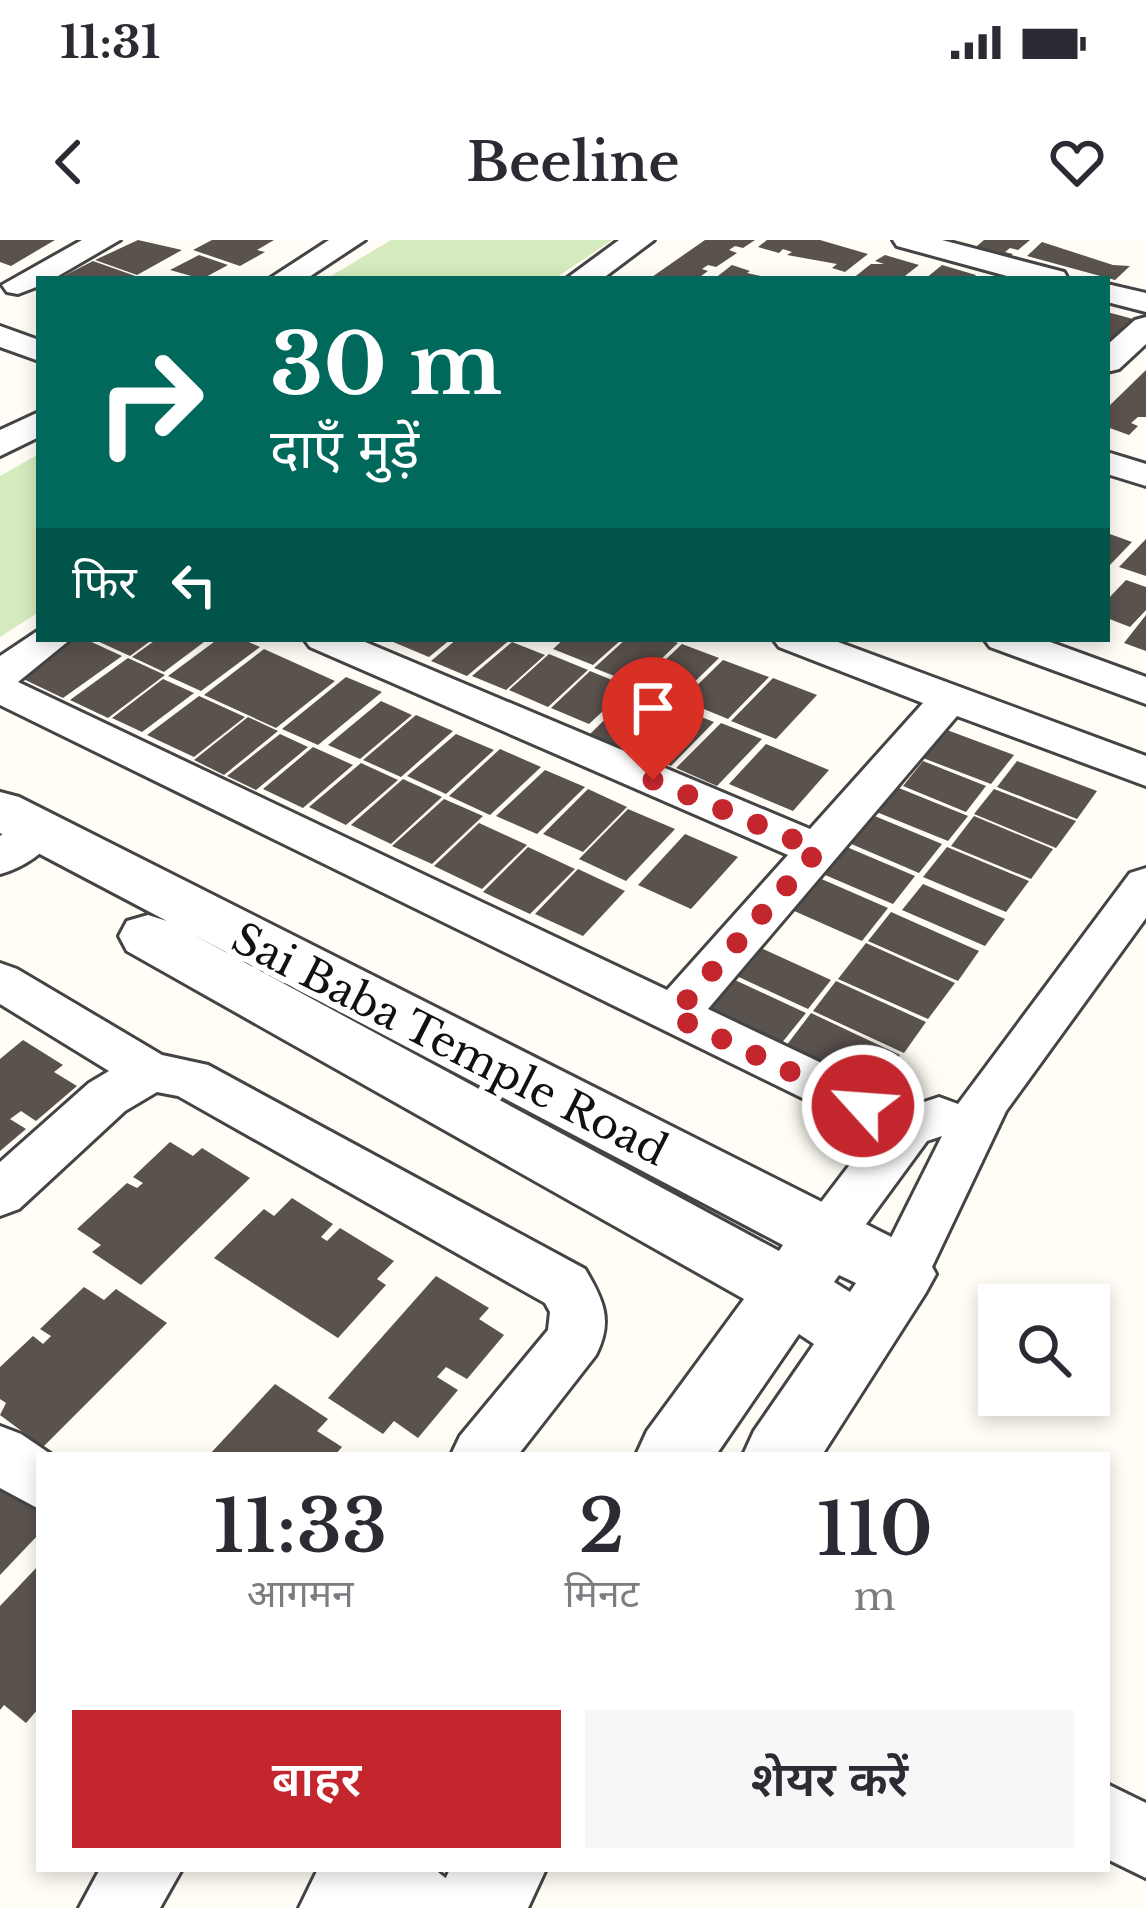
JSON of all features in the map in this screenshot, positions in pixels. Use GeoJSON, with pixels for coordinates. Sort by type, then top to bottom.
{"type":"FeatureCollection","features":[{"type":"Feature","properties":{"kind":"street"},"geometry":{"type":"LineString","coordinates":[[36,276],[105,240]]}},
{"type":"Feature","properties":{"kind":"street"},"geometry":{"type":"LineString","coordinates":[[289,276],[350,240]]}},
{"type":"Feature","properties":{"kind":"street"},"geometry":{"type":"LineString","coordinates":[[585,276],[639,240]]}},
{"type":"Feature","properties":{"kind":"street"},"geometry":{"type":"LineString","coordinates":[[626,276],[675,240]]}},
{"type":"Feature","properties":{"kind":"street"},"geometry":{"type":"LineString","coordinates":[[908,240],[958,246],[1044,276]]}},
{"type":"Feature","properties":{"kind":"street"},"geometry":{"type":"LineString","coordinates":[[917,276],[958,246]]}},
{"type":"Feature","properties":{"kind":"street"},"geometry":{"type":"LineString","coordinates":[[1110,294],[1146,303]]}},
{"type":"Feature","properties":{"kind":"street"},"geometry":{"type":"LineString","coordinates":[[1110,359],[1146,327]]}},
{"type":"Feature","properties":{"kind":"street"},"geometry":{"type":"LineString","coordinates":[[0,364],[23,345]]}},
{"type":"Feature","properties":{"kind":"street"},"geometry":{"type":"LineString","coordinates":[[0,445],[36,424]]}},
{"type":"Feature","properties":{"kind":"street"},"geometry":{"type":"LineString","coordinates":[[1110,435],[1146,446]]}},
{"type":"Feature","properties":{"kind":"street"},"geometry":{"type":"LineString","coordinates":[[1110,464],[1146,476]]}},
{"type":"Feature","properties":{"kind":"street"},"geometry":{"type":"LineString","coordinates":[[0,675],[47,642]]}},
{"type":"Feature","properties":{"kind":"street"},"geometry":{"type":"LineString","coordinates":[[331,642],[818,850]]}},
{"type":"Feature","properties":{"kind":"street"},"geometry":{"type":"LineString","coordinates":[[801,642],[1146,772]]}},
{"type":"Feature","properties":{"kind":"street"},"geometry":{"type":"LineString","coordinates":[[1012,642],[1146,691]]}},
{"type":"Feature","properties":{"kind":"street"},"geometry":{"type":"LineString","coordinates":[[0,689],[908,1127]]}},
{"type":"Feature","properties":{"kind":"street"},"geometry":{"type":"LineString","coordinates":[[673,1016],[950,698]]}},
{"type":"Feature","properties":{"kind":"street","name":"Sai Baba Temple Road"},"geometry":{"type":"LineString","coordinates":[[8,842],[809,1265],[901,1274]]}},
{"type":"Feature","properties":{"kind":"street"},"geometry":{"type":"LineString","coordinates":[[782,1452],[901,1274],[985,1101],[1146,884]]}},
{"type":"Feature","properties":{"kind":"street"},"geometry":{"type":"LineString","coordinates":[[0,981],[150,1072],[190,1079],[565,1286],[579,1310],[575,1338],[483,1452]]}},
{"type":"Feature","properties":{"kind":"street"},"geometry":{"type":"LineString","coordinates":[[0,1194],[107,1097],[150,1072]]}},
{"type":"Feature","properties":{"kind":"street"},"geometry":{"type":"LineString","coordinates":[[675,1452],[908,1127],[985,1101]]}},
{"type":"Feature","properties":{"kind":"street","name":"Sai Baba Temple Road"},"geometry":{"type":"LineString","coordinates":[[809,1265],[860,1336]]}},
{"type":"Feature","properties":{"kind":"street"},"geometry":{"type":"LineString","coordinates":[[0,1453],[36,1479]]}},
{"type":"Feature","properties":{"kind":"street"},"geometry":{"type":"LineString","coordinates":[[1110,1821],[1146,1843]]}},
{"type":"Feature","properties":{"kind":"street"},"geometry":{"type":"LineString","coordinates":[[115,1908],[144,1872]]}},
{"type":"Feature","properties":{"kind":"street"},"geometry":{"type":"LineString","coordinates":[[344,1908],[372,1872]]}},
{"type":"Feature","properties":{"kind":"street"},"geometry":{"type":"LineString","coordinates":[[378,1872],[427,1908]]}},
{"type":"Feature","properties":{"kind":"street"},"geometry":{"type":"LineString","coordinates":[[477,1908],[500,1872]]}},
{"type":"Feature","properties":{"kind":"green space"},"geometry":{"type":"Polygon","coordinates":[[[391,240],[612,240],[558,276],[331,276],[391,240]]]}},
{"type":"Feature","properties":{"kind":"green space"},"geometry":{"type":"Polygon","coordinates":[[[36,456],[36,614],[0,637],[0,476],[36,456]]]}},
{"type":"Feature","properties":{"kind":"building"},"geometry":{"type":"Polygon","coordinates":[[[0,240],[55,240],[11,266],[0,262],[0,240]]]}},
{"type":"Feature","properties":{"kind":"building"},"geometry":{"type":"Polygon","coordinates":[[[138,240],[182,250],[137,275],[95,260],[138,240]]]}},
{"type":"Feature","properties":{"kind":"building"},"geometry":{"type":"Polygon","coordinates":[[[212,240],[274,240],[257,250],[265,252],[240,266],[193,250],[212,240]]]}},
{"type":"Feature","properties":{"kind":"building"},"geometry":{"type":"Polygon","coordinates":[[[705,240],[755,240],[729,250],[737,253],[716,267],[708,265],[701,276],[653,276],[705,240]]]}},
{"type":"Feature","properties":{"kind":"building"},"geometry":{"type":"Polygon","coordinates":[[[767,240],[820,240],[868,254],[845,272],[832,268],[837,264],[758,247],[767,240]]]}},
{"type":"Feature","properties":{"kind":"building"},"geometry":{"type":"Polygon","coordinates":[[[984,240],[1030,240],[1018,250],[1005,252],[1013,254],[1005,261],[971,251],[984,240]]]}},
{"type":"Feature","properties":{"kind":"building"},"geometry":{"type":"Polygon","coordinates":[[[1042,242],[1130,266],[1115,280],[1027,256],[1042,242]]]}},
{"type":"Feature","properties":{"kind":"building"},"geometry":{"type":"Polygon","coordinates":[[[199,255],[228,265],[208,276],[170,270],[199,255]]]}},
{"type":"Feature","properties":{"kind":"building"},"geometry":{"type":"Polygon","coordinates":[[[885,255],[919,265],[905,276],[856,276],[871,264],[884,264],[875,261],[885,255]]]}},
{"type":"Feature","properties":{"kind":"building"},"geometry":{"type":"Polygon","coordinates":[[[93,261],[135,276],[64,276],[93,261]]]}},
{"type":"Feature","properties":{"kind":"building"},"geometry":{"type":"Polygon","coordinates":[[[732,265],[760,276],[718,276],[732,265]]]}},
{"type":"Feature","properties":{"kind":"building"},"geometry":{"type":"Polygon","coordinates":[[[942,265],[976,275],[975,276],[929,276],[942,265]]]}},
{"type":"Feature","properties":{"kind":"building"},"geometry":{"type":"Polygon","coordinates":[[[1110,313],[1137,320],[1110,347],[1110,313]]]}},
{"type":"Feature","properties":{"kind":"building"},"geometry":{"type":"Polygon","coordinates":[[[1146,370],[1146,417],[1131,423],[1138,426],[1129,435],[1110,428],[1110,405],[1146,370]]]}},
{"type":"Feature","properties":{"kind":"building"},"geometry":{"type":"Polygon","coordinates":[[[1110,534],[1132,542],[1110,565],[1110,534]]]}},
{"type":"Feature","properties":{"kind":"building"},"geometry":{"type":"Polygon","coordinates":[[[1146,539],[1146,576],[1119,567],[1146,539]]]}},
{"type":"Feature","properties":{"kind":"building"},"geometry":{"type":"Polygon","coordinates":[[[1126,580],[1146,587],[1146,610],[1130,627],[1110,619],[1110,597],[1126,580]]]}},
{"type":"Feature","properties":{"kind":"building"},"geometry":{"type":"Polygon","coordinates":[[[1146,615],[1146,651],[1124,643],[1146,615]]]}},
{"type":"Feature","properties":{"kind":"building"},"geometry":{"type":"Polygon","coordinates":[[[69,642],[92,642],[122,656],[63,698],[19,677],[69,642]]]}},
{"type":"Feature","properties":{"kind":"building"},"geometry":{"type":"Polygon","coordinates":[[[100,642],[149,642],[130,656],[100,642]]]}},
{"type":"Feature","properties":{"kind":"building"},"geometry":{"type":"Polygon","coordinates":[[[153,642],[204,642],[164,672],[132,657],[153,642]]]}},
{"type":"Feature","properties":{"kind":"building"},"geometry":{"type":"Polygon","coordinates":[[[214,642],[249,642],[260,647],[201,691],[168,676],[214,642]]]}},
{"type":"Feature","properties":{"kind":"building"},"geometry":{"type":"Polygon","coordinates":[[[393,642],[447,642],[429,657],[393,642]]]}},
{"type":"Feature","properties":{"kind":"building"},"geometry":{"type":"Polygon","coordinates":[[[453,642],[507,642],[467,676],[431,661],[453,642]]]}},
{"type":"Feature","properties":{"kind":"building"},"geometry":{"type":"Polygon","coordinates":[[[512,642],[545,655],[506,690],[472,676],[512,642]]]}},
{"type":"Feature","properties":{"kind":"building"},"geometry":{"type":"Polygon","coordinates":[[[561,642],[619,642],[593,665],[553,649],[561,642]]]}},
{"type":"Feature","properties":{"kind":"building"},"geometry":{"type":"Polygon","coordinates":[[[623,642],[678,643],[635,684],[594,668],[623,642]]]}},
{"type":"Feature","properties":{"kind":"building"},"geometry":{"type":"Polygon","coordinates":[[[682,644],[719,658],[678,698],[641,683],[682,644]]]}},
{"type":"Feature","properties":{"kind":"building"},"geometry":{"type":"Polygon","coordinates":[[[264,649],[335,681],[276,728],[204,695],[264,649]]]}},
{"type":"Feature","properties":{"kind":"building"},"geometry":{"type":"Polygon","coordinates":[[[549,654],[588,670],[548,707],[509,690],[549,654]]]}},
{"type":"Feature","properties":{"kind":"building"},"geometry":{"type":"Polygon","coordinates":[[[128,658],[165,675],[108,718],[70,700],[128,658]]]}},
{"type":"Feature","properties":{"kind":"building"},"geometry":{"type":"Polygon","coordinates":[[[723,660],[769,677],[728,719],[682,700],[723,660]]]}},
{"type":"Feature","properties":{"kind":"building"},"geometry":{"type":"Polygon","coordinates":[[[590,671],[629,687],[589,724],[551,708],[590,671]]]}},
{"type":"Feature","properties":{"kind":"building"},"geometry":{"type":"Polygon","coordinates":[[[346,677],[382,692],[318,745],[282,729],[346,677]]]}},
{"type":"Feature","properties":{"kind":"building"},"geometry":{"type":"Polygon","coordinates":[[[773,678],[817,695],[776,739],[731,721],[773,678]]]}},
{"type":"Feature","properties":{"kind":"building"},"geometry":{"type":"Polygon","coordinates":[[[163,679],[194,693],[142,732],[112,718],[163,679]]]}},
{"type":"Feature","properties":{"kind":"building"},"geometry":{"type":"Polygon","coordinates":[[[635,690],[676,707],[630,751],[590,734],[635,690]]]}},
{"type":"Feature","properties":{"kind":"building"},"geometry":{"type":"Polygon","coordinates":[[[199,696],[245,717],[194,757],[147,735],[199,696]]]}},
{"type":"Feature","properties":{"kind":"building"},"geometry":{"type":"Polygon","coordinates":[[[381,701],[412,715],[360,759],[328,745],[381,701]]]}},
{"type":"Feature","properties":{"kind":"building"},"geometry":{"type":"Polygon","coordinates":[[[681,709],[714,722],[671,766],[637,752],[681,709]]]}},
{"type":"Feature","properties":{"kind":"building"},"geometry":{"type":"Polygon","coordinates":[[[416,715],[453,731],[401,777],[363,760],[416,715]]]}},
{"type":"Feature","properties":{"kind":"building"},"geometry":{"type":"Polygon","coordinates":[[[248,717],[278,731],[224,775],[194,760],[248,717]]]}},
{"type":"Feature","properties":{"kind":"building"},"geometry":{"type":"Polygon","coordinates":[[[721,723],[762,739],[717,786],[676,768],[721,723]]]}},
{"type":"Feature","properties":{"kind":"building"},"geometry":{"type":"Polygon","coordinates":[[[939,727],[1014,755],[991,784],[915,755],[939,727]]]}},
{"type":"Feature","properties":{"kind":"building"},"geometry":{"type":"Polygon","coordinates":[[[280,734],[308,747],[256,790],[227,776],[280,734]]]}},
{"type":"Feature","properties":{"kind":"building"},"geometry":{"type":"Polygon","coordinates":[[[456,734],[494,750],[446,794],[407,776],[456,734]]]}},
{"type":"Feature","properties":{"kind":"building"},"geometry":{"type":"Polygon","coordinates":[[[766,744],[829,770],[793,811],[729,784],[766,744]]]}},
{"type":"Feature","properties":{"kind":"building"},"geometry":{"type":"Polygon","coordinates":[[[313,747],[353,765],[303,808],[263,789],[313,747]]]}},
{"type":"Feature","properties":{"kind":"building"},"geometry":{"type":"Polygon","coordinates":[[[500,749],[541,767],[490,815],[449,796],[500,749]]]}},
{"type":"Feature","properties":{"kind":"building"},"geometry":{"type":"Polygon","coordinates":[[[923,761],[986,786],[966,812],[903,786],[923,761]]]}},
{"type":"Feature","properties":{"kind":"building"},"geometry":{"type":"Polygon","coordinates":[[[1017,761],[1097,791],[1077,819],[997,787],[1017,761]]]}},
{"type":"Feature","properties":{"kind":"building"},"geometry":{"type":"Polygon","coordinates":[[[361,763],[398,780],[346,825],[309,807],[361,763]]]}},
{"type":"Feature","properties":{"kind":"building"},"geometry":{"type":"Polygon","coordinates":[[[545,770],[585,787],[537,834],[496,816],[545,770]]]}},
{"type":"Feature","properties":{"kind":"building"},"geometry":{"type":"Polygon","coordinates":[[[403,779],[442,797],[391,844],[351,825],[403,779]]]}},
{"type":"Feature","properties":{"kind":"building"},"geometry":{"type":"Polygon","coordinates":[[[894,786],[968,816],[948,841],[874,811],[894,786]]]}},
{"type":"Feature","properties":{"kind":"building"},"geometry":{"type":"Polygon","coordinates":[[[588,789],[627,807],[583,852],[543,834],[588,789]]]}},
{"type":"Feature","properties":{"kind":"building"},"geometry":{"type":"Polygon","coordinates":[[[994,789],[1076,821],[1056,848],[974,814],[994,789]]]}},
{"type":"Feature","properties":{"kind":"building"},"geometry":{"type":"Polygon","coordinates":[[[444,799],[483,816],[432,864],[392,846],[444,799]]]}},
{"type":"Feature","properties":{"kind":"building"},"geometry":{"type":"Polygon","coordinates":[[[628,809],[675,829],[626,881],[579,859],[628,809]]]}},
{"type":"Feature","properties":{"kind":"building"},"geometry":{"type":"Polygon","coordinates":[[[865,812],[942,844],[919,873],[842,840],[865,812]]]}},
{"type":"Feature","properties":{"kind":"building"},"geometry":{"type":"Polygon","coordinates":[[[974,816],[1053,849],[1031,879],[951,846],[974,816]]]}},
{"type":"Feature","properties":{"kind":"building"},"geometry":{"type":"Polygon","coordinates":[[[479,823],[527,845],[482,889],[434,866],[479,823]]]}},
{"type":"Feature","properties":{"kind":"building"},"geometry":{"type":"Polygon","coordinates":[[[685,834],[738,857],[691,909],[638,885],[685,834]]]}},
{"type":"Feature","properties":{"kind":"building"},"geometry":{"type":"Polygon","coordinates":[[[842,845],[915,876],[893,904],[818,872],[842,845]]]}},
{"type":"Feature","properties":{"kind":"building"},"geometry":{"type":"Polygon","coordinates":[[[528,847],[575,869],[530,914],[483,892],[528,847]]]}},
{"type":"Feature","properties":{"kind":"building"},"geometry":{"type":"Polygon","coordinates":[[[947,847],[1029,881],[1006,912],[923,877],[947,847]]]}},
{"type":"Feature","properties":{"kind":"building"},"geometry":{"type":"Polygon","coordinates":[[[578,869],[625,891],[583,936],[535,914],[578,869]]]}},
{"type":"Feature","properties":{"kind":"building"},"geometry":{"type":"Polygon","coordinates":[[[810,874],[888,908],[862,941],[783,906],[810,874]]]}},
{"type":"Feature","properties":{"kind":"building"},"geometry":{"type":"Polygon","coordinates":[[[923,884],[1005,919],[985,946],[902,910],[923,884]]]}},
{"type":"Feature","properties":{"kind":"building"},"geometry":{"type":"Polygon","coordinates":[[[891,912],[979,951],[958,981],[868,941],[891,912]]]}},
{"type":"Feature","properties":{"kind":"building"},"geometry":{"type":"Polygon","coordinates":[[[866,943],[955,983],[928,1019],[838,979],[866,943]]]}},
{"type":"Feature","properties":{"kind":"building"},"geometry":{"type":"Polygon","coordinates":[[[752,944],[831,980],[808,1009],[728,972],[752,944]]]}},
{"type":"Feature","properties":{"kind":"building"},"geometry":{"type":"Polygon","coordinates":[[[722,974],[806,1013],[776,1050],[692,1010],[722,974]]]}},
{"type":"Feature","properties":{"kind":"building"},"geometry":{"type":"Polygon","coordinates":[[[836,981],[926,1022],[904,1053],[813,1011],[836,981]]]}},
{"type":"Feature","properties":{"kind":"building"},"geometry":{"type":"Polygon","coordinates":[[[811,1013],[900,1055],[875,1089],[786,1046],[811,1013]]]}},
{"type":"Feature","properties":{"kind":"building"},"geometry":{"type":"Polygon","coordinates":[[[23,1040],[63,1065],[54,1072],[77,1086],[36,1121],[21,1111],[10,1119],[26,1129],[0,1151],[0,1059],[23,1040]]]}},
{"type":"Feature","properties":{"kind":"building"},"geometry":{"type":"Polygon","coordinates":[[[170,1142],[193,1156],[202,1148],[250,1178],[141,1285],[92,1252],[101,1245],[77,1229],[127,1183],[137,1188],[143,1183],[133,1177],[170,1142]]]}},
{"type":"Feature","properties":{"kind":"building"},"geometry":{"type":"Polygon","coordinates":[[[292,1198],[333,1224],[321,1237],[327,1241],[340,1228],[394,1261],[377,1279],[386,1285],[338,1338],[214,1258],[264,1209],[274,1216],[292,1198]]]}},
{"type":"Feature","properties":{"kind":"building"},"geometry":{"type":"Polygon","coordinates":[[[436,1276],[489,1308],[479,1319],[504,1335],[467,1379],[446,1367],[437,1377],[458,1390],[418,1438],[394,1421],[383,1434],[328,1398],[436,1276]]]}},
{"type":"Feature","properties":{"kind":"building"},"geometry":{"type":"Polygon","coordinates":[[[84,1287],[104,1300],[116,1289],[167,1323],[43,1447],[0,1415],[6,1403],[0,1399],[0,1367],[33,1336],[43,1344],[51,1336],[40,1329],[84,1287]]]}},
{"type":"Feature","properties":{"kind":"building"},"geometry":{"type":"Polygon","coordinates":[[[275,1384],[328,1419],[317,1431],[342,1447],[338,1452],[212,1452],[275,1384]]]}},
{"type":"Feature","properties":{"kind":"building"},"geometry":{"type":"Polygon","coordinates":[[[0,1471],[36,1483],[36,1537],[0,1575],[0,1471]]]}},
{"type":"Feature","properties":{"kind":"building"},"geometry":{"type":"Polygon","coordinates":[[[36,1568],[36,1711],[26,1723],[4,1705],[0,1710],[0,1606],[36,1568]]]}},
{"type":"Feature","properties":{"kind":"route"},"geometry":{"type":"LineString","coordinates":[[653,780],[818,850],[673,1016],[863,1106]]}}]}
